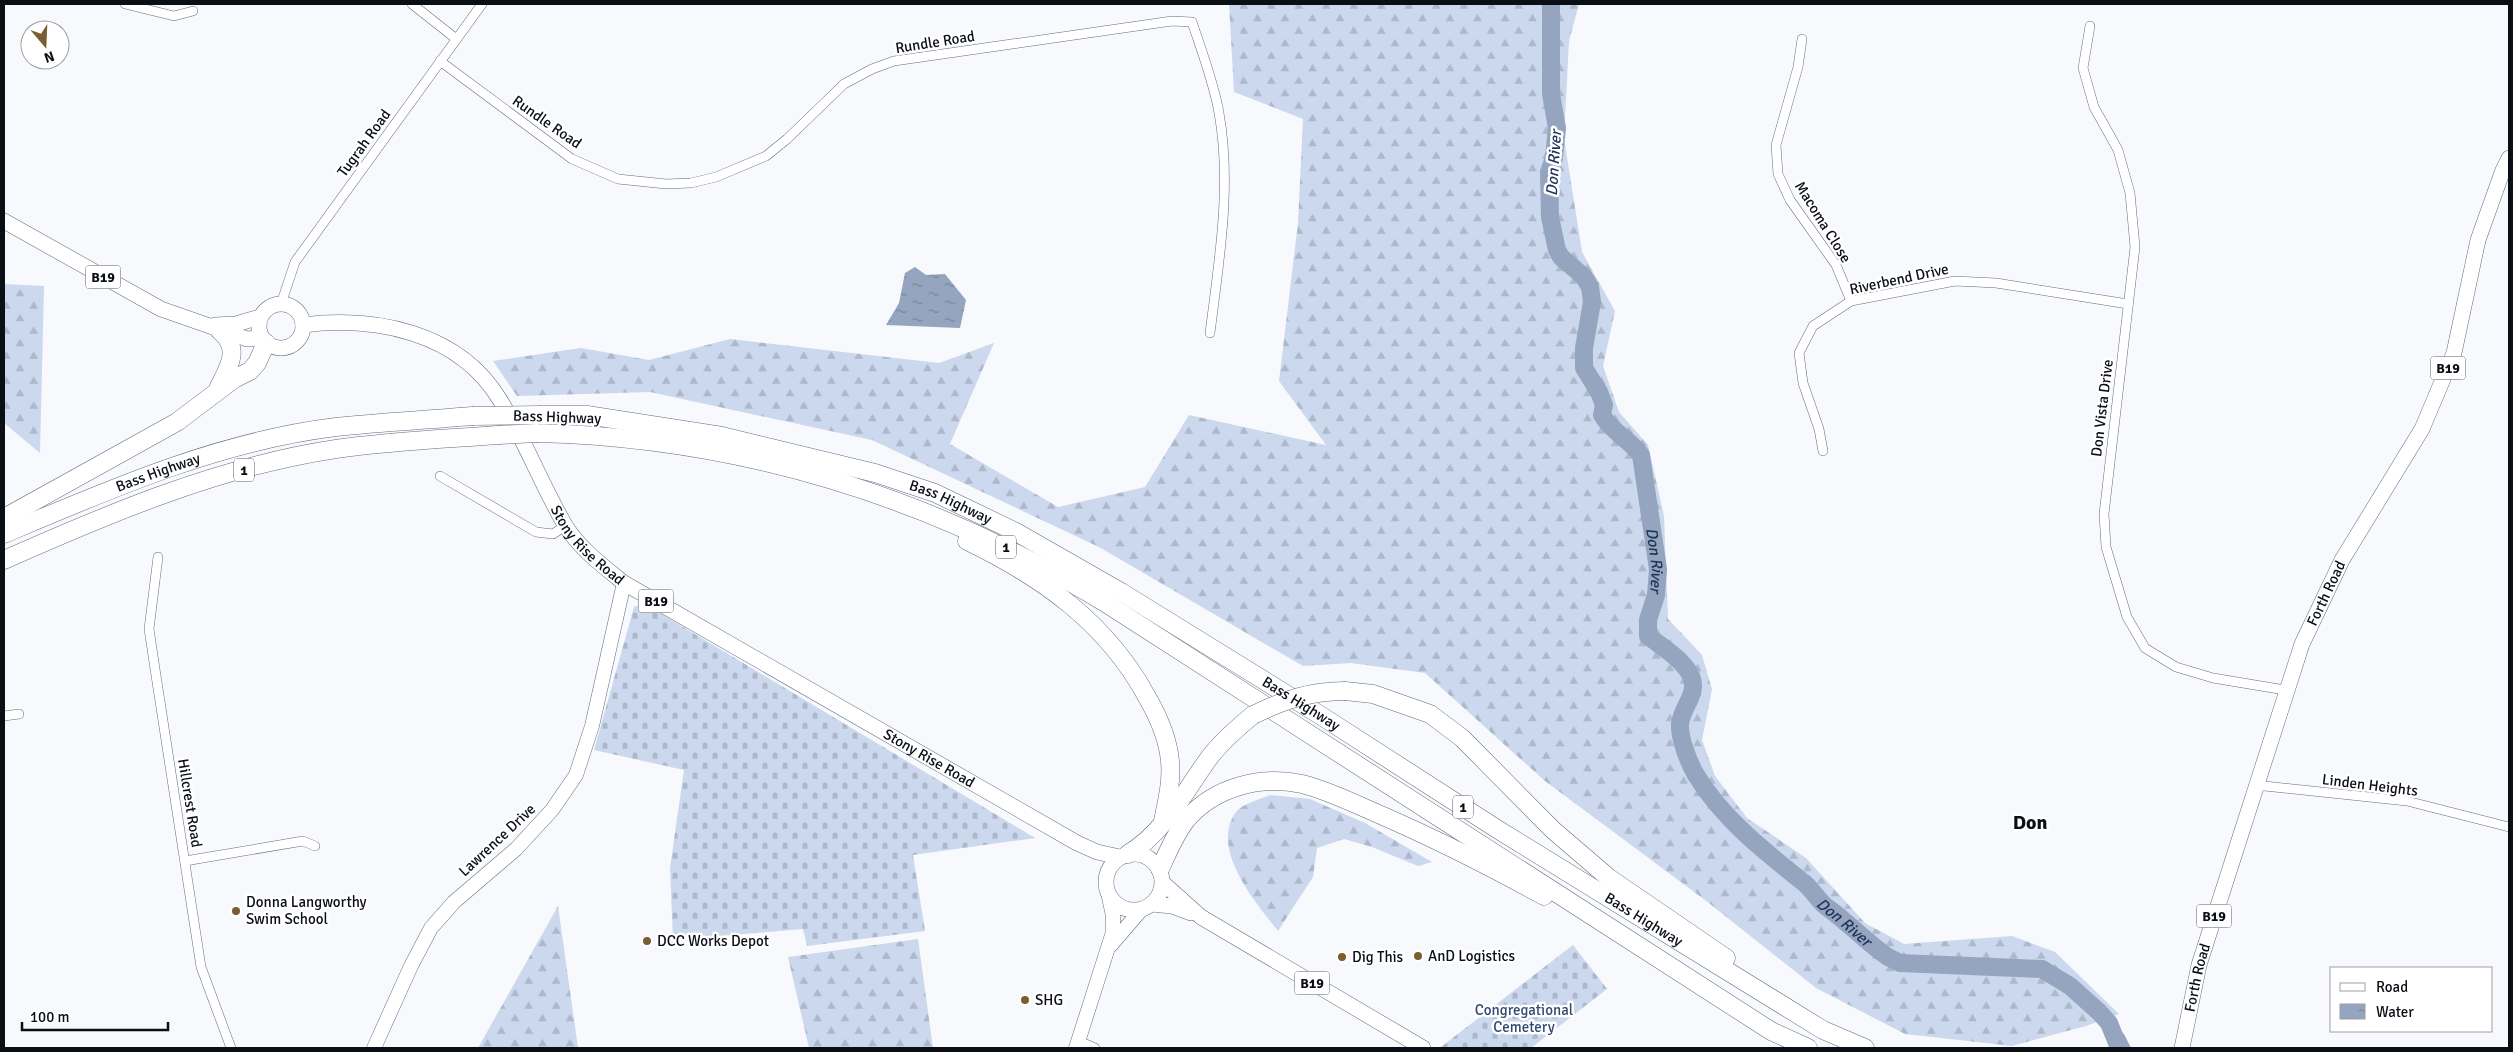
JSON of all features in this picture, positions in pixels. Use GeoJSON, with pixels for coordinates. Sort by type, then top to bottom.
{"type":"FeatureCollection","features":[{"type":"Feature","properties":{"kind":"highway"},"geometry":{"type":"LineString","coordinates":[[213,328],[228,338],[233,356],[215,394]]}},
{"type":"Feature","properties":{"kind":"highway"},"geometry":{"type":"LineString","coordinates":[[4,518],[177,422],[255,366],[264,340]]}},
{"type":"Feature","properties":{"kind":"highway","name":"Bass Highway"},"geometry":{"type":"LineString","coordinates":[[4,534],[102,492],[163,470],[269,440],[335,427],[472,416],[587,416],[722,436],[875,473],[935,493],[1016,532],[1120,592],[1323,717],[1497,829],[1808,1020],[1864,1048]]}},
{"type":"Feature","properties":{"kind":"highway","name":"Bass Highway"},"geometry":{"type":"LineString","coordinates":[[4,560],[148,500],[269,463],[335,449],[538,433],[610,436],[678,444],[744,456],[838,480],[944,518],[1035,561],[1063,577],[1686,974],[1771,1031],[1808,1048]]}},
{"type":"Feature","properties":{"kind":"highway"},"geometry":{"type":"LineString","coordinates":[[838,480],[869,500],[948,532],[1013,566],[1057,593],[1098,628],[1131,669],[1155,712],[1165,737],[1170,759],[1171,780],[1163,821]]}},
{"type":"Feature","properties":{"kind":"highway"},"geometry":{"type":"LineString","coordinates":[[1124,856],[1143,845],[1229,734],[1253,715],[1293,697],[1320,691],[1345,690],[1373,694],[1430,714],[1462,738],[1553,830],[1609,878],[1700,938],[1808,1020]]}},
{"type":"Feature","properties":{"kind":"highway"},"geometry":{"type":"LineString","coordinates":[[1161,876],[1174,838],[1187,820],[1213,798],[1230,789],[1254,783],[1270,781],[1302,784],[1399,823],[1480,862],[1686,974]]}},
{"type":"Feature","properties":{"kind":"main road","name":"Forth Road"},"geometry":{"type":"LineString","coordinates":[[2182,1048],[2198,965],[2285,690],[2321,600],[2342,560],[2422,428],[2451,362],[2478,240],[2509,158]]}},
{"type":"Feature","properties":{"kind":"main road","name":"B19"},"geometry":{"type":"LineString","coordinates":[[4,221],[161,309],[213,328],[247,339],[264,340],[277,348],[289,347],[298,340],[303,325]]}},
{"type":"Feature","properties":{"kind":"main road","name":"B19"},"geometry":{"type":"LineString","coordinates":[[213,328],[260,317],[269,308],[281,304]]}},
{"type":"Feature","properties":{"kind":"main road"},"geometry":{"type":"LineString","coordinates":[[281,304],[294,309],[299,314],[303,325]]}},
{"type":"Feature","properties":{"kind":"main road"},"geometry":{"type":"LineString","coordinates":[[260,317],[258,327],[264,340]]}},
{"type":"Feature","properties":{"kind":"main road","name":"Stony Rise Road"},"geometry":{"type":"LineString","coordinates":[[303,325],[368,323],[397,328],[426,337],[454,352],[481,375],[499,398],[531,455],[565,526],[595,560],[624,583],[1077,843],[1098,852],[1124,856]]}},
{"type":"Feature","properties":{"kind":"main road","name":"Stony Rise Road"},"geometry":{"type":"LineString","coordinates":[[1077,843],[1094,860],[1105,878]]}},
{"type":"Feature","properties":{"kind":"main road","name":"B19"},"geometry":{"type":"LineString","coordinates":[[1124,856],[1139,854],[1150,858],[1161,876],[1201,917]]}},
{"type":"Feature","properties":{"kind":"main road"},"geometry":{"type":"LineString","coordinates":[[1105,878],[1109,868],[1124,856]]}},
{"type":"Feature","properties":{"kind":"main road"},"geometry":{"type":"LineString","coordinates":[[1147,907],[1160,894],[1161,876]]}},
{"type":"Feature","properties":{"kind":"main road","name":"B19"},"geometry":{"type":"LineString","coordinates":[[1105,878],[1109,897],[1122,908],[1172,906],[1201,917],[1423,1048]]}},
{"type":"Feature","properties":{"kind":"street"},"geometry":{"type":"LineString","coordinates":[[126,4],[174,16],[193,11]]}},
{"type":"Feature","properties":{"kind":"street"},"geometry":{"type":"LineString","coordinates":[[412,4],[455,38]]}},
{"type":"Feature","properties":{"kind":"street","name":"Tugrah Road"},"geometry":{"type":"LineString","coordinates":[[281,304],[292,267],[455,38],[482,4]]}},
{"type":"Feature","properties":{"kind":"street","name":"Rundle Road"},"geometry":{"type":"LineString","coordinates":[[440,61],[572,159],[618,179],[674,184],[716,177],[766,156],[787,139],[844,84],[872,69],[894,61],[1172,21],[1192,22],[1219,113],[1224,153],[1222,238],[1210,333]]}},
{"type":"Feature","properties":{"kind":"street","name":"Don Vista Drive"},"geometry":{"type":"LineString","coordinates":[[2090,26],[2083,68],[2094,108],[2118,150],[2130,193],[2135,247],[2104,514],[2106,547],[2127,617],[2145,648],[2176,666],[2213,678],[2285,690]]}},
{"type":"Feature","properties":{"kind":"street","name":"Macoma Close"},"geometry":{"type":"LineString","coordinates":[[1802,39],[1798,67],[1776,145],[1778,174],[1790,200],[1836,265],[1851,301]]}},
{"type":"Feature","properties":{"kind":"street","name":"Riverbend Drive"},"geometry":{"type":"LineString","coordinates":[[1823,451],[1819,429],[1803,383],[1799,353],[1813,326],[1851,301],[1955,281],[1996,283],[2128,304]]}},
{"type":"Feature","properties":{"kind":"street"},"geometry":{"type":"LineString","coordinates":[[440,476],[536,532],[553,534],[565,526]]}},
{"type":"Feature","properties":{"kind":"street","name":"Hillcrest Road"},"geometry":{"type":"LineString","coordinates":[[158,558],[149,629],[201,967],[231,1048]]}},
{"type":"Feature","properties":{"kind":"street","name":"Lawrence Drive"},"geometry":{"type":"LineString","coordinates":[[374,1048],[411,966],[431,928],[454,902],[516,849],[552,810],[576,775],[592,726],[624,583]]}},
{"type":"Feature","properties":{"kind":"street"},"geometry":{"type":"LineString","coordinates":[[4,716],[19,714]]}},
{"type":"Feature","properties":{"kind":"street","name":"Linden Heights"},"geometry":{"type":"LineString","coordinates":[[2255,786],[2408,801],[2509,827]]}},
{"type":"Feature","properties":{"kind":"street"},"geometry":{"type":"LineString","coordinates":[[185,861],[302,841],[315,846]]}},
{"type":"Feature","properties":{"kind":"street"},"geometry":{"type":"LineString","coordinates":[[1095,1048],[1077,1044],[1113,932],[1113,916],[1109,897]]}},
{"type":"Feature","properties":{"kind":"street"},"geometry":{"type":"LineString","coordinates":[[1105,957],[1115,939],[1147,907]]}},
{"type":"Feature","properties":{"kind":"green space"},"geometry":{"type":"Polygon","coordinates":[[[1229,4],[1579,4],[1569,41],[1564,138],[1582,252],[1615,311],[1603,366],[1619,412],[1648,445],[1664,516],[1668,619],[1702,655],[1712,689],[1702,740],[1715,776],[1747,818],[1806,858],[1865,923],[1904,944],[2012,936],[2055,952],[2119,1014],[2086,1026],[2012,1046],[1905,1034],[1816,988],[1705,900],[1545,781],[1425,673],[1351,663],[1303,666],[1099,547],[872,440],[650,392],[517,396],[493,361],[581,348],[649,360],[730,339],[939,363],[994,343],[950,444],[1058,507],[1145,487],[1189,415],[1326,445],[1279,381],[1298,223],[1303,119],[1234,92],[1229,4]]]}},
{"type":"Feature","properties":{"kind":"green space"},"geometry":{"type":"Polygon","coordinates":[[[4,284],[44,286],[40,453],[4,423],[4,284]]]}},
{"type":"Feature","properties":{"kind":"green space"},"geometry":{"type":"Polygon","coordinates":[[[643,603],[1035,838],[913,855],[925,931],[807,946],[803,929],[673,940],[670,868],[684,770],[594,750],[634,607],[643,603]]]}},
{"type":"Feature","properties":{"kind":"green space"},"geometry":{"type":"Polygon","coordinates":[[[1270,795],[1310,799],[1365,823],[1432,862],[1418,866],[1372,847],[1344,839],[1317,848],[1313,877],[1278,931],[1258,906],[1239,875],[1232,859],[1228,842],[1229,827],[1236,812],[1247,804],[1270,795]]]}},
{"type":"Feature","properties":{"kind":"green space"},"geometry":{"type":"Polygon","coordinates":[[[558,906],[578,1048],[478,1048],[558,906]]]}},
{"type":"Feature","properties":{"kind":"green space"},"geometry":{"type":"Polygon","coordinates":[[[918,939],[933,1048],[809,1048],[788,957],[918,939]]]}},
{"type":"Feature","properties":{"kind":"green space","name":"Congregational Cemetery"},"geometry":{"type":"Polygon","coordinates":[[[1573,945],[1607,989],[1531,1048],[1441,1047],[1573,945]]]}},
{"type":"Feature","properties":{"kind":"water"},"geometry":{"type":"Polygon","coordinates":[[[915,267],[926,275],[945,274],[966,300],[960,328],[886,325],[899,303],[905,273],[915,267]]]}},
{"type":"Feature","properties":{"kind":"water"},"geometry":{"type":"Polygon","coordinates":[[[2109,1023],[2124,1034],[2131,1048],[2110,1048],[2106,1037],[2109,1023]]]}},
{"type":"Feature","properties":{"kind":"waterway","name":"Don River"},"geometry":{"type":"LineString","coordinates":[[1551,4],[1551,94],[1557,128],[1554,158],[1549,172],[1550,217],[1557,250],[1561,257],[1584,277],[1590,287],[1592,302],[1584,348],[1584,368],[1599,392],[1604,405],[1602,415],[1641,455],[1658,569],[1656,595],[1648,620],[1648,636],[1682,663],[1693,681],[1692,693],[1681,717],[1680,724],[1681,736],[1690,764],[1706,791],[1731,820],[1773,858],[1806,884],[1823,904],[1888,957],[1900,963],[2042,969],[2070,986],[2099,1012],[2109,1023],[2119,1048]]}},
{"type":"Feature","properties":{"kind":"place","name":"Donna Langworthy Swim School"},"geometry":{"type":"Point","coordinates":[236,911]}},
{"type":"Feature","properties":{"kind":"place","name":"DCC Works Depot"},"geometry":{"type":"Point","coordinates":[647,941]}},
{"type":"Feature","properties":{"kind":"place","name":"AnD Logistics"},"geometry":{"type":"Point","coordinates":[1418,956]}},
{"type":"Feature","properties":{"kind":"place","name":"Dig This"},"geometry":{"type":"Point","coordinates":[1342,957]}},
{"type":"Feature","properties":{"kind":"place","name":"SHG"},"geometry":{"type":"Point","coordinates":[1025,1000]}},
{"type":"Feature","properties":{"kind":"district","name":"Don"},"geometry":{"type":"Point","coordinates":[2030,822]}}]}
